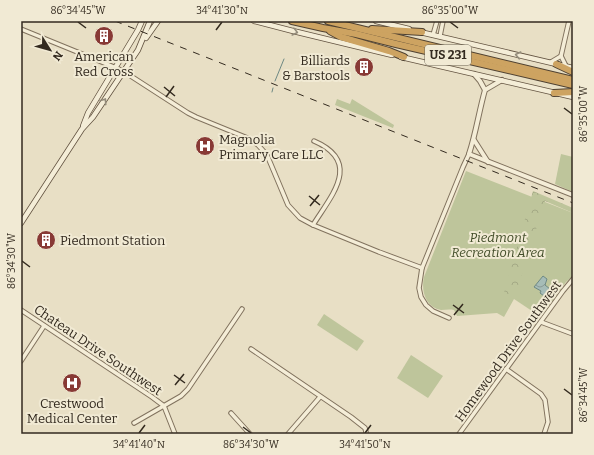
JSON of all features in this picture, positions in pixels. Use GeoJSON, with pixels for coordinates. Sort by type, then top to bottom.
{"type":"FeatureCollection","features":[{"type":"Feature","properties":{"kind":"highway","name":"US 231"},"geometry":{"type":"LineString","coordinates":[[292,21],[356,34],[573,85]]}},
{"type":"Feature","properties":{"kind":"highway","name":"US 231"},"geometry":{"type":"LineString","coordinates":[[328,21],[573,80]]}},
{"type":"Feature","properties":{"kind":"highway"},"geometry":{"type":"LineString","coordinates":[[323,28],[341,37],[404,57]]}},
{"type":"Feature","properties":{"kind":"highway"},"geometry":{"type":"LineString","coordinates":[[356,28],[422,32]]}},
{"type":"Feature","properties":{"kind":"highway"},"geometry":{"type":"LineString","coordinates":[[554,63],[573,72]]}},
{"type":"Feature","properties":{"kind":"highway"},"geometry":{"type":"LineString","coordinates":[[554,93],[573,92]]}},
{"type":"Feature","properties":{"kind":"main road"},"geometry":{"type":"LineString","coordinates":[[82,129],[88,113],[142,21]]}},
{"type":"Feature","properties":{"kind":"main road"},"geometry":{"type":"LineString","coordinates":[[138,50],[150,21]]}},
{"type":"Feature","properties":{"kind":"main road"},"geometry":{"type":"LineString","coordinates":[[146,33],[154,21]]}},
{"type":"Feature","properties":{"kind":"main road"},"geometry":{"type":"LineString","coordinates":[[21,223],[82,129],[93,117],[158,21]]}},
{"type":"Feature","properties":{"kind":"main road"},"geometry":{"type":"LineString","coordinates":[[254,21],[573,97]]}},
{"type":"Feature","properties":{"kind":"main road"},"geometry":{"type":"LineString","coordinates":[[376,21],[573,68]]}},
{"type":"Feature","properties":{"kind":"street"},"geometry":{"type":"LineString","coordinates":[[433,35],[437,21]]}},
{"type":"Feature","properties":{"kind":"street"},"geometry":{"type":"LineString","coordinates":[[440,36],[443,21]]}},
{"type":"Feature","properties":{"kind":"street"},"geometry":{"type":"LineString","coordinates":[[554,63],[561,56],[569,21]]}},
{"type":"Feature","properties":{"kind":"street"},"geometry":{"type":"LineString","coordinates":[[21,29],[116,67],[188,113],[250,139],[267,155],[288,206],[300,218],[313,225],[378,252],[422,268]]}},
{"type":"Feature","properties":{"kind":"street"},"geometry":{"type":"LineString","coordinates":[[561,56],[566,66]]}},
{"type":"Feature","properties":{"kind":"street"},"geometry":{"type":"LineString","coordinates":[[449,318],[432,311],[426,305],[421,297],[419,288],[422,268],[474,140],[485,90],[474,74]]}},
{"type":"Feature","properties":{"kind":"street"},"geometry":{"type":"LineString","coordinates":[[485,90],[502,80]]}},
{"type":"Feature","properties":{"kind":"street"},"geometry":{"type":"LineString","coordinates":[[474,140],[488,162]]}},
{"type":"Feature","properties":{"kind":"street"},"geometry":{"type":"LineString","coordinates":[[313,225],[336,188],[341,170],[337,159],[332,152],[314,141]]}},
{"type":"Feature","properties":{"kind":"street"},"geometry":{"type":"LineString","coordinates":[[469,154],[573,195]]}},
{"type":"Feature","properties":{"kind":"street","name":"Homewood Drive Southwest"},"geometry":{"type":"LineString","coordinates":[[459,434],[573,279]]}},
{"type":"Feature","properties":{"kind":"street","name":"Chateau Drive Southwest"},"geometry":{"type":"LineString","coordinates":[[134,423],[181,396],[188,389],[242,309]]}},
{"type":"Feature","properties":{"kind":"street","name":"Chateau Drive Southwest"},"geometry":{"type":"LineString","coordinates":[[21,310],[150,395],[164,406]]}},
{"type":"Feature","properties":{"kind":"street"},"geometry":{"type":"LineString","coordinates":[[541,322],[573,334]]}},
{"type":"Feature","properties":{"kind":"street"},"geometry":{"type":"LineString","coordinates":[[21,361],[44,326]]}},
{"type":"Feature","properties":{"kind":"street"},"geometry":{"type":"LineString","coordinates":[[251,349],[365,428],[366,434]]}},
{"type":"Feature","properties":{"kind":"street"},"geometry":{"type":"LineString","coordinates":[[506,369],[541,394],[545,400],[548,422],[544,434]]}},
{"type":"Feature","properties":{"kind":"street"},"geometry":{"type":"LineString","coordinates":[[288,434],[320,397]]}},
{"type":"Feature","properties":{"kind":"street"},"geometry":{"type":"LineString","coordinates":[[164,406],[175,434]]}},
{"type":"Feature","properties":{"kind":"street"},"geometry":{"type":"LineString","coordinates":[[231,413],[250,434]]}},
{"type":"Feature","properties":{"kind":"green space"},"geometry":{"type":"Polygon","coordinates":[[[337,99],[350,104],[352,99],[394,125],[393,128],[335,105],[337,99]]]}},
{"type":"Feature","properties":{"kind":"green space"},"geometry":{"type":"Polygon","coordinates":[[[561,154],[573,157],[573,192],[555,184],[561,154]]]}},
{"type":"Feature","properties":{"kind":"green space","name":"Piedmont Recreation Area"},"geometry":{"type":"Polygon","coordinates":[[[466,171],[573,213],[573,276],[566,282],[541,317],[514,299],[504,317],[497,313],[457,316],[454,310],[441,310],[436,308],[428,302],[425,297],[423,287],[424,277],[466,171]]]}},
{"type":"Feature","properties":{"kind":"green space"},"geometry":{"type":"Polygon","coordinates":[[[533,191],[573,208],[573,213],[545,201],[514,299],[503,296],[533,191]]]}},
{"type":"Feature","properties":{"kind":"green space"},"geometry":{"type":"Polygon","coordinates":[[[324,314],[364,341],[357,351],[317,325],[324,314]]]}},
{"type":"Feature","properties":{"kind":"green space"},"geometry":{"type":"Polygon","coordinates":[[[411,355],[443,376],[428,398],[397,378],[411,355]]]}},
{"type":"Feature","properties":{"kind":"water"},"geometry":{"type":"Polygon","coordinates":[[[543,276],[547,279],[545,285],[550,289],[544,296],[540,293],[541,291],[534,287],[543,276]]]}},
{"type":"Feature","properties":{"kind":"waterway"},"geometry":{"type":"LineString","coordinates":[[275,81],[284,59]]}},
{"type":"Feature","properties":{"kind":"waterway"},"geometry":{"type":"LineString","coordinates":[[272,92],[273,88]]}},
{"type":"Feature","properties":{"kind":"railway"},"geometry":{"type":"LineString","coordinates":[[115,21],[573,203]]}},
{"type":"Feature","properties":{"kind":"place","name":"American Red Cross"},"geometry":{"type":"Point","coordinates":[104,36]}},
{"type":"Feature","properties":{"kind":"place","name":"Billiards & Barstools"},"geometry":{"type":"Point","coordinates":[364,67]}},
{"type":"Feature","properties":{"kind":"place","name":"Magnolia Primary Care LLC"},"geometry":{"type":"Point","coordinates":[205,146]}},
{"type":"Feature","properties":{"kind":"place","name":"Piedmont Station"},"geometry":{"type":"Point","coordinates":[46,240]}},
{"type":"Feature","properties":{"kind":"place","name":"Crestwood Medical Center"},"geometry":{"type":"Point","coordinates":[72,383]}}]}
